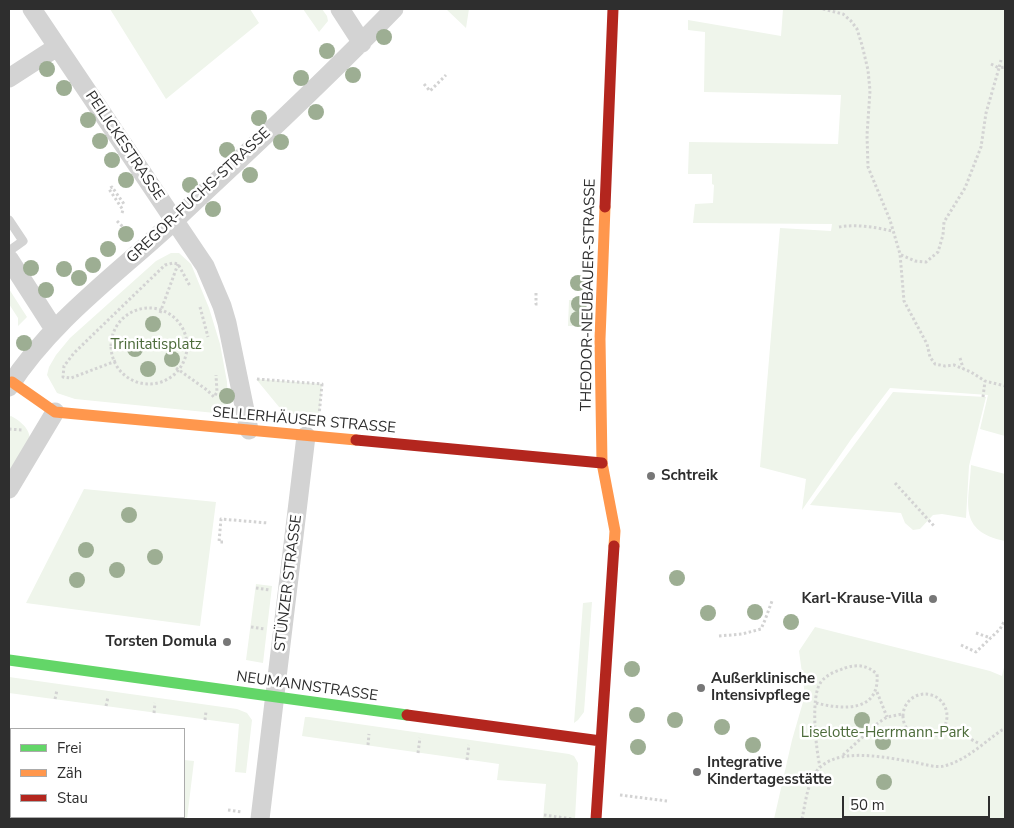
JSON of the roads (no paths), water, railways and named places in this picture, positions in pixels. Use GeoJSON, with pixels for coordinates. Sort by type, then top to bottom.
{"type":"FeatureCollection","features":[{"type":"Feature","properties":{"kind":"street","name":"PEILICKESTRASSE"},"geometry":{"type":"LineString","coordinates":[[32,9],[205,266],[222,306],[249,430]]}},
{"type":"Feature","properties":{"kind":"street"},"geometry":{"type":"LineString","coordinates":[[340,9],[362,43]]}},
{"type":"Feature","properties":{"kind":"street","name":"GREGOR-FUCHS-STRASSE"},"geometry":{"type":"LineString","coordinates":[[10,385],[54,328],[174,221],[362,43],[394,9]]}},
{"type":"Feature","properties":{"kind":"street","name":"THEODOR-NEUBAUER-STRASSE"},"geometry":{"type":"LineString","coordinates":[[596,819],[615,531],[602,463],[600,339],[613,9]]}},
{"type":"Feature","properties":{"kind":"street"},"geometry":{"type":"LineString","coordinates":[[9,78],[57,47]]}},
{"type":"Feature","properties":{"kind":"street"},"geometry":{"type":"LineString","coordinates":[[9,260],[54,328]]}},
{"type":"Feature","properties":{"kind":"street","name":"SELLERHÄUSER STRASSE"},"geometry":{"type":"LineString","coordinates":[[10,385],[55,412],[602,463]]}},
{"type":"Feature","properties":{"kind":"street"},"geometry":{"type":"LineString","coordinates":[[9,489],[55,412]]}},
{"type":"Feature","properties":{"kind":"street","name":"STÜNZER STRASSE"},"geometry":{"type":"LineString","coordinates":[[253,816],[275,698],[306,436]]}},
{"type":"Feature","properties":{"kind":"street","name":"NEUMANNSTRASSE"},"geometry":{"type":"LineString","coordinates":[[9,660],[601,742]]}},
{"type":"Feature","properties":{"kind":"lane"},"geometry":{"type":"LineString","coordinates":[[9,220],[23,242],[9,251]]}},
{"type":"Feature","properties":{"kind":"place","name":"Schtreik"},"geometry":{"type":"Point","coordinates":[651,476]}},
{"type":"Feature","properties":{"kind":"place","name":"Karl-Krause-Villa"},"geometry":{"type":"Point","coordinates":[933,599]}},
{"type":"Feature","properties":{"kind":"place","name":"Torsten Domula"},"geometry":{"type":"Point","coordinates":[227,642]}},
{"type":"Feature","properties":{"kind":"place","name":"Außerklinische Intensivpflege"},"geometry":{"type":"Point","coordinates":[701,688]}},
{"type":"Feature","properties":{"kind":"place","name":"Integrative Kindertagesstätte"},"geometry":{"type":"Point","coordinates":[697,772]}},
{"type":"Feature","properties":{"kind":"park label","name":"Trinitatisplatz"},"geometry":{"type":"Point","coordinates":[156,345]}},
{"type":"Feature","properties":{"kind":"park label","name":"Liselotte-Herrmann-Park"},"geometry":{"type":"Point","coordinates":[885,733]}}]}
